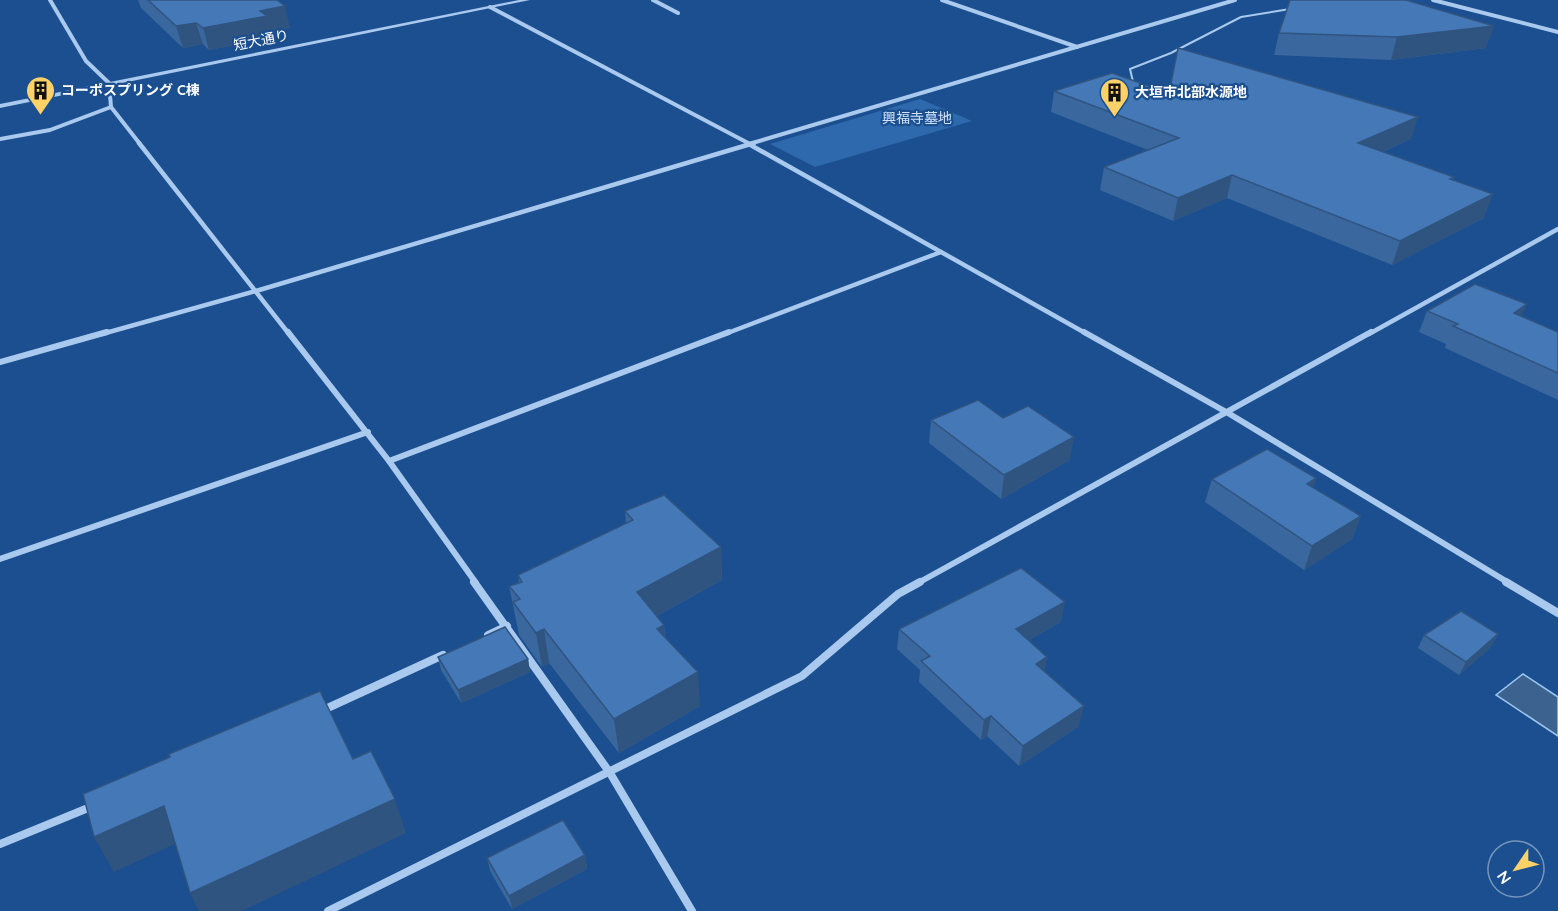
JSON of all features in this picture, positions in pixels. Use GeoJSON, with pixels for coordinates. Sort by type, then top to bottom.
{"type":"FeatureCollection","features":[{"type":"Feature","properties":{"kind":"street"},"geometry":{"type":"LineString","coordinates":[[50,0],[86,61],[109,83],[111,107],[368,432],[610,773],[692,911]]}},
{"type":"Feature","properties":{"kind":"street","name":"短大通り"},"geometry":{"type":"LineString","coordinates":[[0,106],[527,0]]}},
{"type":"Feature","properties":{"kind":"street"},"geometry":{"type":"LineString","coordinates":[[652,0],[678,13]]}},
{"type":"Feature","properties":{"kind":"street"},"geometry":{"type":"LineString","coordinates":[[942,0],[1078,47]]}},
{"type":"Feature","properties":{"kind":"street"},"geometry":{"type":"LineString","coordinates":[[0,362],[256,291],[1235,0]]}},
{"type":"Feature","properties":{"kind":"street"},"geometry":{"type":"LineString","coordinates":[[1434,0],[1558,32]]}},
{"type":"Feature","properties":{"kind":"street"},"geometry":{"type":"LineString","coordinates":[[490,8],[751,145],[1228,413],[1558,613]]}},
{"type":"Feature","properties":{"kind":"street"},"geometry":{"type":"LineString","coordinates":[[0,139],[50,130],[111,107]]}},
{"type":"Feature","properties":{"kind":"street"},"geometry":{"type":"LineString","coordinates":[[328,911],[802,676],[898,594],[1558,229]]}},
{"type":"Feature","properties":{"kind":"street"},"geometry":{"type":"LineString","coordinates":[[389,461],[941,252]]}},
{"type":"Feature","properties":{"kind":"street"},"geometry":{"type":"LineString","coordinates":[[0,559],[368,432]]}},
{"type":"Feature","properties":{"kind":"street"},"geometry":{"type":"LineString","coordinates":[[474,641],[507,627]]}},
{"type":"Feature","properties":{"kind":"street"},"geometry":{"type":"LineString","coordinates":[[314,714],[453,651]]}},
{"type":"Feature","properties":{"kind":"street"},"geometry":{"type":"LineString","coordinates":[[0,844],[97,804]]}},
{"type":"Feature","properties":{"kind":"lane"},"geometry":{"type":"LineString","coordinates":[[1135,91],[1130,69],[1171,53],[1240,17],[1296,8]]}},
{"type":"Feature","properties":{"kind":"green space","name":"興福寺墓地"},"geometry":{"type":"Polygon","coordinates":[[[920,99],[972,121],[815,167],[770,144],[920,99]]]}},
{"type":"Feature","properties":{"kind":"shaded area"},"geometry":{"type":"Polygon","coordinates":[[[1523,674],[1558,697],[1558,736],[1496,695],[1523,674]]]}},
{"type":"Feature","properties":{"kind":"building"},"geometry":{"type":"Polygon","coordinates":[[[148,0],[277,0],[285,6],[260,11],[267,16],[203,28],[196,23],[176,26],[148,0]]]}},
{"type":"Feature","properties":{"kind":"building"},"geometry":{"type":"Polygon","coordinates":[[[1290,0],[1406,0],[1494,26],[1397,37],[1279,33],[1290,0]]]}},
{"type":"Feature","properties":{"kind":"building"},"geometry":{"type":"Polygon","coordinates":[[[1178,48],[1418,117],[1358,143],[1454,177],[1450,179],[1493,194],[1400,241],[1232,175],[1178,198],[1104,167],[1179,138],[1054,91],[1112,73],[1169,93],[1178,48]]]}},
{"type":"Feature","properties":{"kind":"building"},"geometry":{"type":"Polygon","coordinates":[[[1475,284],[1527,304],[1514,313],[1558,332],[1558,373],[1453,326],[1458,324],[1427,311],[1475,284]]]}},
{"type":"Feature","properties":{"kind":"building"},"geometry":{"type":"Polygon","coordinates":[[[978,400],[1003,418],[1028,406],[1074,437],[1004,475],[931,420],[978,400]]]}},
{"type":"Feature","properties":{"kind":"building"},"geometry":{"type":"Polygon","coordinates":[[[1267,449],[1316,478],[1307,484],[1361,516],[1312,546],[1212,479],[1267,449]]]}},
{"type":"Feature","properties":{"kind":"building"},"geometry":{"type":"Polygon","coordinates":[[[664,495],[721,547],[637,592],[664,625],[657,629],[698,672],[614,719],[544,629],[536,633],[513,602],[520,599],[509,586],[522,582],[518,575],[633,520],[625,511],[664,495]]]}},
{"type":"Feature","properties":{"kind":"building"},"geometry":{"type":"Polygon","coordinates":[[[1021,568],[1065,602],[1016,629],[1047,657],[1036,664],[1084,706],[1023,746],[991,716],[984,720],[921,661],[930,656],[899,629],[1021,568]]]}},
{"type":"Feature","properties":{"kind":"building"},"geometry":{"type":"Polygon","coordinates":[[[1461,611],[1498,634],[1466,662],[1424,635],[1461,611]]]}},
{"type":"Feature","properties":{"kind":"building"},"geometry":{"type":"Polygon","coordinates":[[[505,627],[528,659],[458,690],[438,657],[505,627]]]}},
{"type":"Feature","properties":{"kind":"building"},"geometry":{"type":"Polygon","coordinates":[[[320,691],[353,759],[371,751],[395,799],[190,893],[164,806],[94,837],[83,794],[170,757],[169,754],[320,691]]]}},
{"type":"Feature","properties":{"kind":"building"},"geometry":{"type":"Polygon","coordinates":[[[563,820],[585,855],[509,896],[487,858],[563,820]]]}},
{"type":"Feature","properties":{"kind":"place","name":"コーポスプリング C棟"},"geometry":{"type":"Point","coordinates":[40,116]}},
{"type":"Feature","properties":{"kind":"place","name":"大垣市北部水源地"},"geometry":{"type":"Point","coordinates":[1114,118]}}]}
